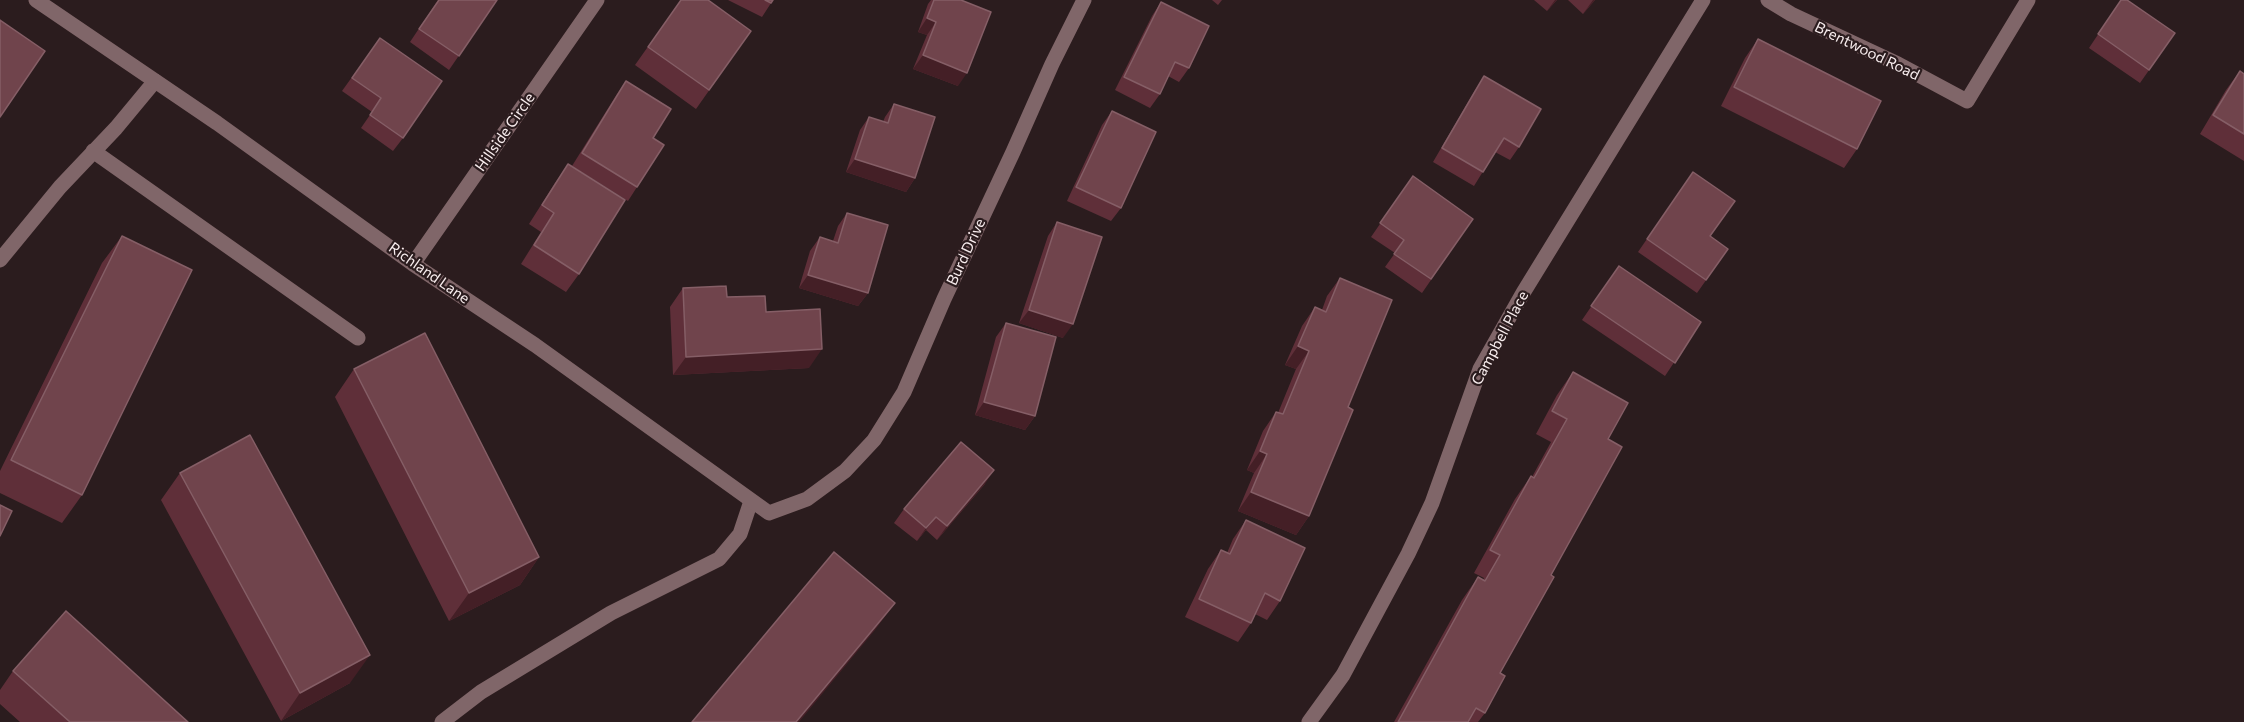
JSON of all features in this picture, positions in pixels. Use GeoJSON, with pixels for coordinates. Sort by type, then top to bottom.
{"type":"FeatureCollection","features":[{"type":"Feature","properties":{"kind":"street","name":"Richland Lane"},"geometry":{"type":"LineString","coordinates":[[36,0],[413,264],[535,345],[769,513],[807,499],[825,486]]}},
{"type":"Feature","properties":{"kind":"street","name":"Hillside Circle"},"geometry":{"type":"LineString","coordinates":[[413,264],[597,0]]}},
{"type":"Feature","properties":{"kind":"street","name":"Burd Drive"},"geometry":{"type":"LineString","coordinates":[[825,486],[845,471],[874,440],[904,392],[944,299],[1052,64],[1084,0]]}},
{"type":"Feature","properties":{"kind":"street","name":"Campbell Place"},"geometry":{"type":"LineString","coordinates":[[1309,722],[1343,675],[1408,554],[1432,503],[1480,369],[1703,0]]}},
{"type":"Feature","properties":{"kind":"street","name":"Brentwood Road"},"geometry":{"type":"LineString","coordinates":[[1768,0],[1791,14],[1898,64],[1967,101],[2028,0]]}},
{"type":"Feature","properties":{"kind":"street"},"geometry":{"type":"LineString","coordinates":[[0,260],[60,187],[154,81]]}},
{"type":"Feature","properties":{"kind":"street"},"geometry":{"type":"LineString","coordinates":[[93,152],[358,338]]}},
{"type":"Feature","properties":{"kind":"street"},"geometry":{"type":"LineString","coordinates":[[442,722],[481,692],[611,613],[719,559],[740,534],[751,501]]}},
{"type":"Feature","properties":{"kind":"building"},"geometry":{"type":"Polygon","coordinates":[[[439,0],[497,0],[459,56],[419,29],[439,0]]]}},
{"type":"Feature","properties":{"kind":"building"},"geometry":{"type":"Polygon","coordinates":[[[681,0],[708,0],[751,31],[709,90],[648,47],[681,0]]]}},
{"type":"Feature","properties":{"kind":"building"},"geometry":{"type":"Polygon","coordinates":[[[934,0],[961,0],[991,12],[967,73],[923,55],[936,22],[927,18],[934,0]]]}},
{"type":"Feature","properties":{"kind":"building"},"geometry":{"type":"Polygon","coordinates":[[[2121,0],[2127,0],[2175,33],[2149,70],[2098,34],[2121,0]]]}},
{"type":"Feature","properties":{"kind":"building"},"geometry":{"type":"Polygon","coordinates":[[[1161,2],[1209,26],[1189,68],[1175,62],[1160,94],[1124,77],[1161,2]]]}},
{"type":"Feature","properties":{"kind":"building"},"geometry":{"type":"Polygon","coordinates":[[[0,20],[45,51],[0,117],[0,20]]]}},
{"type":"Feature","properties":{"kind":"building"},"geometry":{"type":"Polygon","coordinates":[[[380,38],[442,81],[403,138],[370,115],[381,98],[352,78],[380,38]]]}},
{"type":"Feature","properties":{"kind":"building"},"geometry":{"type":"Polygon","coordinates":[[[1758,39],[1881,101],[1857,149],[1734,87],[1758,39]]]}},
{"type":"Feature","properties":{"kind":"building"},"geometry":{"type":"Polygon","coordinates":[[[2240,71],[2244,74],[2244,134],[2213,115],[2240,71]]]}},
{"type":"Feature","properties":{"kind":"building"},"geometry":{"type":"Polygon","coordinates":[[[1484,76],[1541,109],[1519,147],[1504,138],[1483,172],[1442,148],[1484,76]]]}},
{"type":"Feature","properties":{"kind":"building"},"geometry":{"type":"Polygon","coordinates":[[[626,81],[671,109],[653,138],[664,145],[637,187],[582,153],[626,81]]]}},
{"type":"Feature","properties":{"kind":"building"},"geometry":{"type":"Polygon","coordinates":[[[894,104],[935,117],[915,178],[855,159],[869,117],[888,123],[894,104]]]}},
{"type":"Feature","properties":{"kind":"building"},"geometry":{"type":"Polygon","coordinates":[[[1112,111],[1156,132],[1121,208],[1076,187],[1112,111]]]}},
{"type":"Feature","properties":{"kind":"building"},"geometry":{"type":"Polygon","coordinates":[[[568,164],[625,200],[579,274],[534,245],[554,213],[542,205],[568,164]]]}},
{"type":"Feature","properties":{"kind":"building"},"geometry":{"type":"Polygon","coordinates":[[[1693,172],[1735,201],[1710,236],[1728,249],[1706,280],[1647,239],[1693,172]]]}},
{"type":"Feature","properties":{"kind":"building"},"geometry":{"type":"Polygon","coordinates":[[[1413,176],[1473,219],[1431,279],[1394,254],[1404,240],[1380,223],[1413,176]]]}},
{"type":"Feature","properties":{"kind":"building"},"geometry":{"type":"Polygon","coordinates":[[[847,213],[888,225],[868,293],[808,275],[820,237],[838,243],[847,213]]]}},
{"type":"Feature","properties":{"kind":"building"},"geometry":{"type":"Polygon","coordinates":[[[1057,222],[1102,237],[1073,324],[1029,310],[1057,222]]]}},
{"type":"Feature","properties":{"kind":"building"},"geometry":{"type":"Polygon","coordinates":[[[122,236],[192,270],[82,495],[11,460],[122,236]]]}},
{"type":"Feature","properties":{"kind":"building"},"geometry":{"type":"Polygon","coordinates":[[[1619,266],[1701,322],[1675,363],[1591,306],[1619,266]]]}},
{"type":"Feature","properties":{"kind":"building"},"geometry":{"type":"Polygon","coordinates":[[[1340,278],[1392,300],[1348,407],[1353,410],[1309,516],[1251,492],[1267,454],[1260,451],[1276,412],[1283,414],[1309,351],[1298,346],[1315,307],[1326,312],[1340,278]]]}},
{"type":"Feature","properties":{"kind":"building"},"geometry":{"type":"Polygon","coordinates":[[[726,286],[727,297],[765,296],[766,312],[820,309],[822,349],[686,357],[683,288],[726,286]]]}},
{"type":"Feature","properties":{"kind":"building"},"geometry":{"type":"Polygon","coordinates":[[[1006,323],[1056,337],[1035,416],[984,402],[1006,323]]]}},
{"type":"Feature","properties":{"kind":"building"},"geometry":{"type":"Polygon","coordinates":[[[425,333],[539,557],[469,593],[354,369],[425,333]]]}},
{"type":"Feature","properties":{"kind":"building"},"geometry":{"type":"Polygon","coordinates":[[[1573,372],[1628,403],[1608,439],[1622,447],[1551,575],[1554,577],[1500,673],[1505,676],[1485,713],[1476,708],[1468,722],[1398,722],[1478,577],[1485,581],[1500,555],[1490,550],[1531,476],[1534,478],[1567,419],[1552,411],[1573,372]]]}},
{"type":"Feature","properties":{"kind":"building"},"geometry":{"type":"Polygon","coordinates":[[[250,435],[370,655],[300,693],[180,473],[250,435]]]}},
{"type":"Feature","properties":{"kind":"building"},"geometry":{"type":"Polygon","coordinates":[[[961,442],[994,470],[947,526],[936,517],[926,528],[904,509],[961,442]]]}},
{"type":"Feature","properties":{"kind":"building"},"geometry":{"type":"Polygon","coordinates":[[[0,505],[12,511],[0,536],[0,505]]]}},
{"type":"Feature","properties":{"kind":"building"},"geometry":{"type":"Polygon","coordinates":[[[1246,520],[1305,548],[1280,601],[1265,593],[1251,623],[1199,599],[1221,550],[1230,554],[1246,520]]]}},
{"type":"Feature","properties":{"kind":"building"},"geometry":{"type":"Polygon","coordinates":[[[834,552],[895,603],[796,722],[692,722],[834,552]]]}},
{"type":"Feature","properties":{"kind":"building"},"geometry":{"type":"Polygon","coordinates":[[[66,611],[188,722],[70,722],[13,671],[66,611]]]}}]}
